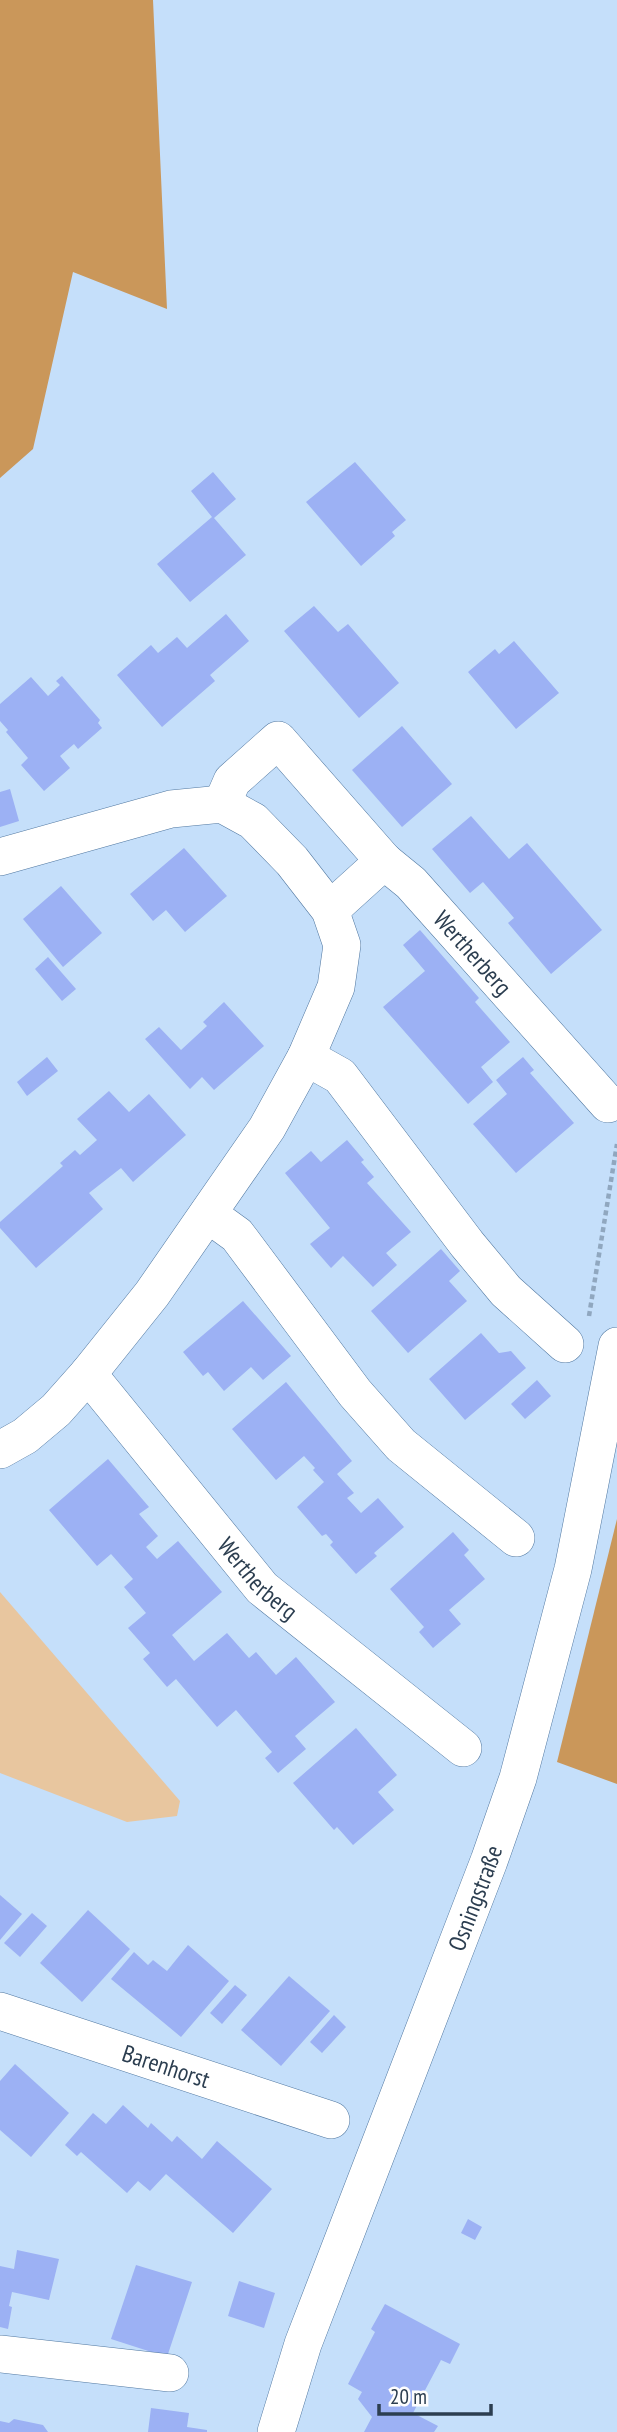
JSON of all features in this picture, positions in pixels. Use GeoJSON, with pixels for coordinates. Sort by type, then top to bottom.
{"type":"FeatureCollection","features":[{"type":"Feature","properties":{"kind":"street","name":"Wertherberg"},"geometry":{"type":"LineString","coordinates":[[222,804],[232,781],[278,740],[384,861],[411,883],[608,1104]]}},
{"type":"Feature","properties":{"kind":"street"},"geometry":{"type":"LineString","coordinates":[[0,858],[171,809],[222,804],[253,821],[292,861],[330,910],[342,945],[336,987],[306,1057],[267,1128],[152,1294],[88,1374],[56,1410],[25,1436],[0,1451]]}},
{"type":"Feature","properties":{"kind":"street"},"geometry":{"type":"LineString","coordinates":[[330,910],[384,861]]}},
{"type":"Feature","properties":{"kind":"street"},"geometry":{"type":"LineString","coordinates":[[306,1057],[340,1076],[467,1244],[506,1291],[576,1332]]}},
{"type":"Feature","properties":{"kind":"street"},"geometry":{"type":"LineString","coordinates":[[208,1214],[237,1235],[355,1393],[401,1446],[516,1538]]}},
{"type":"Feature","properties":{"kind":"street","name":"Osningstraße"},"geometry":{"type":"LineString","coordinates":[[276,2432],[303,2343],[455,1951],[518,1778],[573,1569],[617,1346]]}},
{"type":"Feature","properties":{"kind":"street","name":"Wertherberg"},"geometry":{"type":"LineString","coordinates":[[88,1374],[262,1587],[463,1748]]}},
{"type":"Feature","properties":{"kind":"street","name":"Barenhorst"},"geometry":{"type":"LineString","coordinates":[[0,2011],[331,2120]]}},
{"type":"Feature","properties":{"kind":"street"},"geometry":{"type":"LineString","coordinates":[[0,2354],[170,2373]]}},
{"type":"Feature","properties":{"kind":"path"},"geometry":{"type":"LineString","coordinates":[[576,1332],[617,1144]]}},
{"type":"Feature","properties":{"kind":"shaded area"},"geometry":{"type":"Polygon","coordinates":[[[0,0],[153,0],[167,309],[73,272],[33,449],[0,478],[0,0]]]}},
{"type":"Feature","properties":{"kind":"shaded area"},"geometry":{"type":"Polygon","coordinates":[[[617,1519],[617,1784],[557,1762],[617,1519]]]}},
{"type":"Feature","properties":{"kind":"shaded area"},"geometry":{"type":"Polygon","coordinates":[[[0,1592],[180,1801],[177,1816],[127,1822],[0,1773],[0,1592]]]}},
{"type":"Feature","properties":{"kind":"building"},"geometry":{"type":"Polygon","coordinates":[[[355,462],[406,520],[392,532],[395,536],[361,566],[306,502],[355,462]]]}},
{"type":"Feature","properties":{"kind":"building"},"geometry":{"type":"Polygon","coordinates":[[[213,472],[236,499],[214,518],[246,555],[190,602],[157,564],[212,517],[191,491],[213,472]]]}},
{"type":"Feature","properties":{"kind":"building"},"geometry":{"type":"Polygon","coordinates":[[[314,606],[338,632],[348,624],[399,683],[359,718],[284,631],[314,606]]]}},
{"type":"Feature","properties":{"kind":"building"},"geometry":{"type":"Polygon","coordinates":[[[226,614],[249,641],[210,675],[215,681],[162,727],[117,675],[151,645],[158,653],[177,637],[187,648],[226,614]]]}},
{"type":"Feature","properties":{"kind":"building"},"geometry":{"type":"Polygon","coordinates":[[[514,641],[559,693],[516,729],[468,672],[495,649],[499,654],[514,641]]]}},
{"type":"Feature","properties":{"kind":"building"},"geometry":{"type":"Polygon","coordinates":[[[62,676],[100,720],[98,723],[102,728],[78,749],[74,744],[60,756],[70,768],[44,791],[21,765],[28,758],[0,721],[0,704],[31,677],[48,696],[60,685],[56,681],[62,676]]]}},
{"type":"Feature","properties":{"kind":"building"},"geometry":{"type":"Polygon","coordinates":[[[402,726],[452,784],[402,827],[352,770],[402,726]]]}},
{"type":"Feature","properties":{"kind":"building"},"geometry":{"type":"Polygon","coordinates":[[[10,789],[19,821],[0,827],[0,792],[10,789]]]}},
{"type":"Feature","properties":{"kind":"building"},"geometry":{"type":"Polygon","coordinates":[[[471,816],[509,859],[527,843],[602,930],[551,974],[508,923],[514,918],[483,882],[470,893],[432,849],[471,816]]]}},
{"type":"Feature","properties":{"kind":"building"},"geometry":{"type":"Polygon","coordinates":[[[184,848],[227,896],[185,932],[166,910],[153,921],[130,894],[184,848]]]}},
{"type":"Feature","properties":{"kind":"building"},"geometry":{"type":"Polygon","coordinates":[[[61,886],[102,933],[63,967],[23,919],[61,886]]]}},
{"type":"Feature","properties":{"kind":"building"},"geometry":{"type":"Polygon","coordinates":[[[420,930],[479,998],[475,1002],[510,1042],[481,1067],[493,1082],[468,1104],[383,1007],[425,971],[403,945],[420,930]]]}},
{"type":"Feature","properties":{"kind":"building"},"geometry":{"type":"Polygon","coordinates":[[[48,957],[76,989],[62,1001],[35,969],[48,957]]]}},
{"type":"Feature","properties":{"kind":"building"},"geometry":{"type":"Polygon","coordinates":[[[224,1002],[264,1046],[214,1090],[202,1077],[190,1089],[145,1039],[159,1027],[181,1050],[207,1026],[203,1022],[224,1002]]]}},
{"type":"Feature","properties":{"kind":"building"},"geometry":{"type":"Polygon","coordinates":[[[47,1057],[58,1071],[27,1096],[17,1082],[47,1057]]]}},
{"type":"Feature","properties":{"kind":"building"},"geometry":{"type":"Polygon","coordinates":[[[523,1057],[534,1070],[530,1073],[574,1123],[516,1173],[473,1124],[507,1094],[496,1080],[523,1057]]]}},
{"type":"Feature","properties":{"kind":"building"},"geometry":{"type":"Polygon","coordinates":[[[109,1091],[129,1112],[149,1094],[186,1135],[133,1182],[121,1168],[89,1193],[103,1209],[36,1268],[0,1228],[0,1222],[63,1166],[60,1163],[75,1150],[80,1155],[97,1140],[77,1119],[109,1091]]]}},
{"type":"Feature","properties":{"kind":"building"},"geometry":{"type":"Polygon","coordinates":[[[347,1140],[374,1177],[367,1183],[411,1232],[386,1253],[397,1265],[373,1287],[343,1256],[331,1268],[310,1244],[330,1228],[285,1173],[311,1151],[321,1162],[347,1140]]]}},
{"type":"Feature","properties":{"kind":"building"},"geometry":{"type":"Polygon","coordinates":[[[441,1249],[460,1271],[449,1281],[467,1301],[408,1353],[371,1311],[441,1249]]]}},
{"type":"Feature","properties":{"kind":"building"},"geometry":{"type":"Polygon","coordinates":[[[243,1301],[291,1356],[263,1380],[251,1367],[224,1391],[208,1372],[203,1376],[183,1352],[243,1301]]]}},
{"type":"Feature","properties":{"kind":"building"},"geometry":{"type":"Polygon","coordinates":[[[481,1333],[499,1353],[511,1351],[526,1368],[465,1420],[429,1379],[481,1333]]]}},
{"type":"Feature","properties":{"kind":"building"},"geometry":{"type":"Polygon","coordinates":[[[537,1380],[551,1396],[525,1419],[511,1404],[537,1380]]]}},
{"type":"Feature","properties":{"kind":"building"},"geometry":{"type":"Polygon","coordinates":[[[286,1382],[352,1461],[337,1474],[354,1493],[347,1498],[361,1513],[378,1498],[404,1527],[374,1553],[377,1556],[356,1574],[330,1545],[333,1542],[326,1534],[322,1536],[297,1507],[324,1482],[313,1470],[315,1468],[304,1456],[276,1480],[232,1429],[286,1382]]]}},
{"type":"Feature","properties":{"kind":"building"},"geometry":{"type":"Polygon","coordinates":[[[108,1459],[149,1507],[139,1514],[158,1536],[146,1547],[157,1559],[178,1541],[222,1592],[172,1635],[194,1661],[227,1633],[249,1658],[256,1652],[276,1675],[296,1657],[335,1702],[295,1736],[306,1749],[278,1773],[265,1758],[272,1752],[236,1710],[217,1727],[176,1679],[167,1687],[143,1659],[150,1653],[128,1628],[146,1613],[124,1587],[133,1579],[111,1554],[97,1566],[49,1510],[108,1459]]]}},
{"type":"Feature","properties":{"kind":"building"},"geometry":{"type":"Polygon","coordinates":[[[453,1532],[469,1550],[464,1555],[485,1579],[449,1610],[461,1624],[433,1648],[419,1632],[424,1627],[390,1589],[453,1532]]]}},
{"type":"Feature","properties":{"kind":"building"},"geometry":{"type":"Polygon","coordinates":[[[356,1728],[397,1775],[378,1792],[394,1810],[353,1845],[337,1827],[334,1830],[293,1783],[356,1728]]]}},
{"type":"Feature","properties":{"kind":"building"},"geometry":{"type":"Polygon","coordinates":[[[0,1895],[22,1914],[0,1940],[0,1895]]]}},
{"type":"Feature","properties":{"kind":"building"},"geometry":{"type":"Polygon","coordinates":[[[88,1910],[130,1949],[82,2002],[40,1963],[88,1910]]]}},
{"type":"Feature","properties":{"kind":"building"},"geometry":{"type":"Polygon","coordinates":[[[32,1913],[47,1926],[20,1957],[4,1943],[32,1913]]]}},
{"type":"Feature","properties":{"kind":"building"},"geometry":{"type":"Polygon","coordinates":[[[188,1945],[229,1981],[181,2037],[111,1979],[134,1952],[148,1965],[153,1960],[167,1971],[188,1945]]]}},
{"type":"Feature","properties":{"kind":"building"},"geometry":{"type":"Polygon","coordinates":[[[289,1976],[330,2011],[281,2066],[241,2030],[289,1976]]]}},
{"type":"Feature","properties":{"kind":"building"},"geometry":{"type":"Polygon","coordinates":[[[235,1985],[247,1995],[222,2024],[210,2013],[235,1985]]]}},
{"type":"Feature","properties":{"kind":"building"},"geometry":{"type":"Polygon","coordinates":[[[334,2015],[346,2027],[322,2053],[310,2042],[334,2015]]]}},
{"type":"Feature","properties":{"kind":"building"},"geometry":{"type":"Polygon","coordinates":[[[15,2064],[69,2113],[31,2157],[0,2130],[0,2081],[15,2064]]]}},
{"type":"Feature","properties":{"kind":"building"},"geometry":{"type":"Polygon","coordinates":[[[123,2105],[148,2128],[151,2123],[172,2142],[177,2136],[202,2159],[217,2141],[272,2189],[233,2233],[166,2174],[150,2191],[138,2181],[127,2193],[81,2152],[77,2156],[65,2145],[93,2113],[106,2124],[123,2105]]]}},
{"type":"Feature","properties":{"kind":"building"},"geometry":{"type":"Polygon","coordinates":[[[468,2219],[482,2227],[475,2240],[461,2233],[468,2219]]]}},
{"type":"Feature","properties":{"kind":"building"},"geometry":{"type":"Polygon","coordinates":[[[17,2250],[59,2259],[49,2300],[12,2292],[8,2329],[0,2327],[0,2266],[14,2269],[17,2250]]]}},
{"type":"Feature","properties":{"kind":"building"},"geometry":{"type":"Polygon","coordinates":[[[136,2265],[192,2282],[167,2357],[111,2339],[136,2265]]]}},
{"type":"Feature","properties":{"kind":"building"},"geometry":{"type":"Polygon","coordinates":[[[239,2281],[275,2293],[264,2328],[228,2316],[239,2281]]]}},
{"type":"Feature","properties":{"kind":"building"},"geometry":{"type":"Polygon","coordinates":[[[385,2304],[460,2344],[450,2364],[441,2360],[413,2413],[438,2426],[434,2432],[364,2432],[372,2417],[358,2399],[362,2392],[348,2384],[375,2332],[371,2329],[385,2304]]]}},
{"type":"Feature","properties":{"kind":"building"},"geometry":{"type":"Polygon","coordinates":[[[151,2408],[189,2413],[187,2427],[207,2432],[148,2432],[151,2408]]]}},
{"type":"Feature","properties":{"kind":"building"},"geometry":{"type":"Polygon","coordinates":[[[14,2419],[43,2425],[48,2432],[0,2432],[0,2421],[9,2423],[14,2419]]]}}]}
